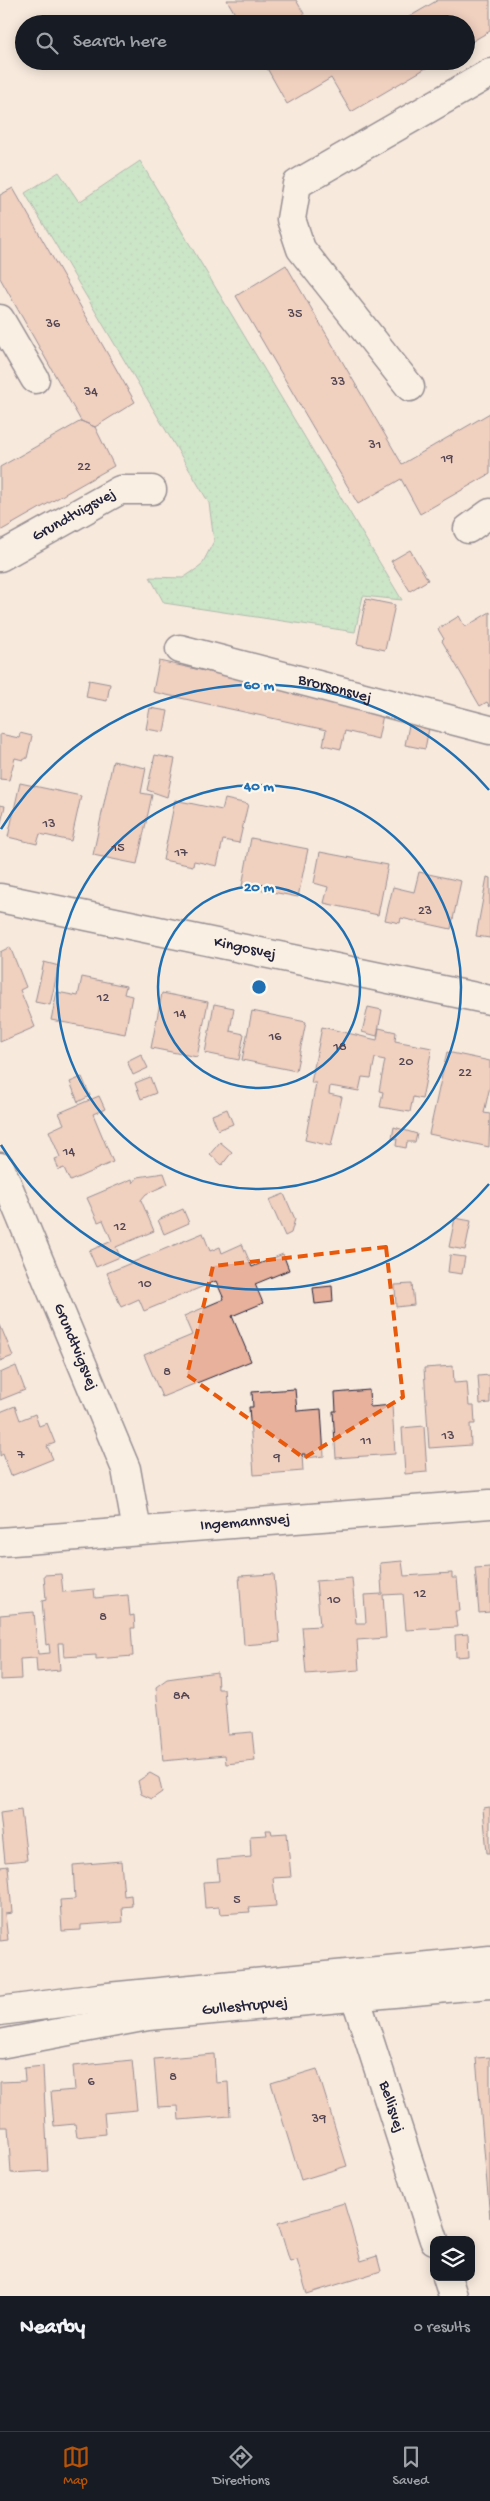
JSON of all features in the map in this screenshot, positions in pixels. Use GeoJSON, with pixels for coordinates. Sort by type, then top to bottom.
{"type":"FeatureCollection","features":[{"type":"Feature","properties":{"kind":"street"},"geometry":{"type":"LineString","coordinates":[[410,387],[301,249],[291,219],[296,184],[490,73]]}},
{"type":"Feature","properties":{"kind":"street"},"geometry":{"type":"LineString","coordinates":[[0,319],[35,379]]}},
{"type":"Feature","properties":{"kind":"street","name":"Grundtvigsvej"},"geometry":{"type":"LineString","coordinates":[[0,557],[120,490],[152,490]]}},
{"type":"Feature","properties":{"kind":"street"},"geometry":{"type":"LineString","coordinates":[[468,529],[490,513]]}},
{"type":"Feature","properties":{"kind":"street","name":"Brorsonsvej"},"geometry":{"type":"LineString","coordinates":[[180,649],[490,730]]}},
{"type":"Feature","properties":{"kind":"street","name":"Kingosvej"},"geometry":{"type":"LineString","coordinates":[[0,898],[490,1000]]}},
{"type":"Feature","properties":{"kind":"street","name":"Grundtvigsvej"},"geometry":{"type":"LineString","coordinates":[[0,1168],[126,1469],[137,1531]]}},
{"type":"Feature","properties":{"kind":"street","name":"Ingemannsvej"},"geometry":{"type":"LineString","coordinates":[[0,1542],[490,1504]]}},
{"type":"Feature","properties":{"kind":"street","name":"Gullestrupvej"},"geometry":{"type":"LineString","coordinates":[[0,2044],[148,2016],[353,1984],[490,1960]]}},
{"type":"Feature","properties":{"kind":"street","name":"Gullestrupvej"},"geometry":{"type":"LineString","coordinates":[[0,2011],[98,1998],[353,1984],[490,1984]]}},
{"type":"Feature","properties":{"kind":"street","name":"Bellisvej"},"geometry":{"type":"LineString","coordinates":[[353,1984],[433,2236]]}},
{"type":"Feature","properties":{"kind":"street"},"geometry":{"type":"LineString","coordinates":[[448,2281],[453,2296]]}},
{"type":"Feature","properties":{"kind":"highlighted area"},"geometry":{"type":"Polygon","coordinates":[[[386,1247],[403,1397],[304,1458],[187,1375],[213,1266],[386,1247]]]}},
{"type":"Feature","properties":{"kind":"green space"},"geometry":{"type":"Polygon","coordinates":[[[140,161],[402,600],[363,596],[355,632],[164,603],[150,577],[183,578],[201,566],[214,541],[209,503],[25,193],[59,172],[79,202],[140,161]]]}},
{"type":"Feature","properties":{"kind":"building"},"geometry":{"type":"Polygon","coordinates":[[[227,0],[296,0],[305,15],[236,15],[227,0]]]}},
{"type":"Feature","properties":{"kind":"building"},"geometry":{"type":"Polygon","coordinates":[[[438,0],[490,0],[490,31],[475,40],[475,15],[412,15],[438,0]]]}},
{"type":"Feature","properties":{"kind":"building"},"geometry":{"type":"Polygon","coordinates":[[[268,70],[423,70],[351,112],[331,78],[287,104],[268,70]]]}},
{"type":"Feature","properties":{"kind":"building"},"geometry":{"type":"Polygon","coordinates":[[[13,188],[135,402],[95,427],[81,421],[0,278],[0,195],[13,188]]]}},
{"type":"Feature","properties":{"kind":"building"},"geometry":{"type":"Polygon","coordinates":[[[286,265],[402,464],[490,413],[490,474],[420,514],[401,479],[358,504],[236,296],[286,265]]]}},
{"type":"Feature","properties":{"kind":"building"},"geometry":{"type":"Polygon","coordinates":[[[81,421],[95,427],[114,466],[0,531],[0,467],[81,421]]]}},
{"type":"Feature","properties":{"kind":"building"},"geometry":{"type":"Polygon","coordinates":[[[410,550],[428,580],[410,591],[391,561],[410,550]]]}},
{"type":"Feature","properties":{"kind":"building"},"geometry":{"type":"Polygon","coordinates":[[[366,599],[395,605],[385,650],[357,644],[366,599]]]}},
{"type":"Feature","properties":{"kind":"building"},"geometry":{"type":"Polygon","coordinates":[[[490,612],[490,707],[487,702],[480,706],[442,641],[444,639],[438,629],[459,616],[465,627],[490,612]]]}},
{"type":"Feature","properties":{"kind":"building"},"geometry":{"type":"Polygon","coordinates":[[[159,661],[384,710],[378,739],[345,731],[341,749],[323,745],[326,730],[153,692],[159,661]]]}},
{"type":"Feature","properties":{"kind":"building"},"geometry":{"type":"Polygon","coordinates":[[[89,680],[110,684],[107,701],[86,697],[89,680]]]}},
{"type":"Feature","properties":{"kind":"building"},"geometry":{"type":"Polygon","coordinates":[[[150,708],[168,711],[164,732],[146,729],[150,708]]]}},
{"type":"Feature","properties":{"kind":"building"},"geometry":{"type":"Polygon","coordinates":[[[409,725],[429,728],[425,749],[405,745],[409,725]]]}},
{"type":"Feature","properties":{"kind":"building"},"geometry":{"type":"Polygon","coordinates":[[[20,733],[32,736],[27,758],[23,760],[15,758],[9,780],[0,779],[0,734],[19,738],[20,733]]]}},
{"type":"Feature","properties":{"kind":"building"},"geometry":{"type":"Polygon","coordinates":[[[155,755],[175,759],[167,797],[147,790],[155,755]]]}},
{"type":"Feature","properties":{"kind":"building"},"geometry":{"type":"Polygon","coordinates":[[[113,761],[146,768],[141,793],[152,795],[137,864],[93,855],[113,761]]]}},
{"type":"Feature","properties":{"kind":"building"},"geometry":{"type":"Polygon","coordinates":[[[20,783],[81,796],[71,841],[40,834],[37,844],[8,837],[20,783]]]}},
{"type":"Feature","properties":{"kind":"building"},"geometry":{"type":"Polygon","coordinates":[[[225,799],[248,804],[239,843],[223,840],[217,866],[194,861],[193,866],[163,860],[175,800],[222,810],[225,799]]]}},
{"type":"Feature","properties":{"kind":"building"},"geometry":{"type":"Polygon","coordinates":[[[0,805],[5,806],[0,827],[0,805]]]}},
{"type":"Feature","properties":{"kind":"building"},"geometry":{"type":"Polygon","coordinates":[[[251,838],[308,849],[298,897],[242,886],[251,838]]]}},
{"type":"Feature","properties":{"kind":"building"},"geometry":{"type":"Polygon","coordinates":[[[320,852],[388,865],[378,915],[324,903],[328,887],[314,883],[320,852]]]}},
{"type":"Feature","properties":{"kind":"building"},"geometry":{"type":"Polygon","coordinates":[[[419,872],[461,881],[451,929],[401,918],[400,923],[385,920],[393,887],[414,892],[419,872]]]}},
{"type":"Feature","properties":{"kind":"building"},"geometry":{"type":"Polygon","coordinates":[[[487,877],[490,878],[490,938],[476,936],[487,877]]]}},
{"type":"Feature","properties":{"kind":"building"},"geometry":{"type":"Polygon","coordinates":[[[10,947],[26,987],[20,990],[35,1027],[0,1042],[0,952],[10,947]]]}},
{"type":"Feature","properties":{"kind":"building"},"geometry":{"type":"Polygon","coordinates":[[[44,962],[59,966],[50,1005],[35,1002],[44,962]]]}},
{"type":"Feature","properties":{"kind":"building"},"geometry":{"type":"Polygon","coordinates":[[[82,977],[126,986],[124,994],[132,996],[125,1034],[51,1020],[57,992],[78,996],[82,977]]]}},
{"type":"Feature","properties":{"kind":"building"},"geometry":{"type":"Polygon","coordinates":[[[162,993],[208,1002],[197,1057],[151,1048],[162,993]]]}},
{"type":"Feature","properties":{"kind":"building"},"geometry":{"type":"Polygon","coordinates":[[[214,1004],[234,1008],[230,1031],[244,1034],[239,1060],[205,1053],[214,1004]]]}},
{"type":"Feature","properties":{"kind":"building"},"geometry":{"type":"Polygon","coordinates":[[[368,1007],[382,1010],[377,1036],[362,1032],[368,1007]]]}},
{"type":"Feature","properties":{"kind":"building"},"geometry":{"type":"Polygon","coordinates":[[[252,1011],[306,1022],[296,1071],[242,1060],[252,1011]]]}},
{"type":"Feature","properties":{"kind":"building"},"geometry":{"type":"Polygon","coordinates":[[[322,1027],[377,1040],[379,1028],[396,1032],[395,1041],[432,1048],[422,1099],[413,1097],[410,1112],[380,1107],[383,1092],[379,1091],[385,1060],[375,1058],[371,1078],[362,1077],[359,1091],[330,1086],[329,1094],[342,1097],[331,1146],[305,1140],[316,1083],[311,1083],[322,1027]]]}},
{"type":"Feature","properties":{"kind":"building"},"geometry":{"type":"Polygon","coordinates":[[[447,1052],[490,1061],[490,1086],[484,1113],[490,1114],[489,1147],[429,1134],[447,1052]]]}},
{"type":"Feature","properties":{"kind":"building"},"geometry":{"type":"Polygon","coordinates":[[[141,1054],[148,1068],[133,1075],[127,1061],[141,1054]]]}},
{"type":"Feature","properties":{"kind":"building"},"geometry":{"type":"Polygon","coordinates":[[[82,1077],[90,1096],[78,1102],[70,1082],[82,1077]]]}},
{"type":"Feature","properties":{"kind":"building"},"geometry":{"type":"Polygon","coordinates":[[[150,1077],[156,1093],[141,1099],[135,1083],[150,1077]]]}},
{"type":"Feature","properties":{"kind":"building"},"geometry":{"type":"Polygon","coordinates":[[[99,1096],[105,1109],[93,1114],[113,1162],[70,1181],[64,1168],[59,1170],[55,1159],[60,1157],[49,1131],[64,1124],[59,1113],[99,1096]]]}},
{"type":"Feature","properties":{"kind":"building"},"geometry":{"type":"Polygon","coordinates":[[[227,1109],[233,1124],[218,1130],[212,1115],[227,1109]]]}},
{"type":"Feature","properties":{"kind":"building"},"geometry":{"type":"Polygon","coordinates":[[[394,1127],[417,1134],[415,1142],[407,1142],[406,1148],[396,1146],[397,1139],[392,1138],[394,1127]]]}},
{"type":"Feature","properties":{"kind":"building"},"geometry":{"type":"Polygon","coordinates":[[[220,1142],[232,1152],[222,1165],[210,1154],[220,1142]]]}},
{"type":"Feature","properties":{"kind":"building"},"geometry":{"type":"Polygon","coordinates":[[[164,1173],[168,1184],[146,1194],[141,1200],[154,1231],[116,1247],[120,1257],[96,1267],[89,1251],[112,1241],[103,1220],[98,1222],[87,1198],[132,1179],[133,1183],[138,1177],[164,1173]]]}},
{"type":"Feature","properties":{"kind":"building"},"geometry":{"type":"Polygon","coordinates":[[[284,1194],[295,1219],[291,1233],[285,1236],[269,1200],[284,1194]]]}},
{"type":"Feature","properties":{"kind":"building"},"geometry":{"type":"Polygon","coordinates":[[[183,1209],[189,1223],[164,1234],[158,1220],[183,1209]]]}},
{"type":"Feature","properties":{"kind":"building"},"geometry":{"type":"Polygon","coordinates":[[[455,1218],[471,1221],[465,1250],[449,1247],[455,1218]]]}},
{"type":"Feature","properties":{"kind":"building"},"geometry":{"type":"Polygon","coordinates":[[[203,1233],[210,1251],[220,1247],[222,1253],[242,1244],[252,1267],[283,1254],[289,1270],[255,1284],[263,1303],[232,1316],[251,1361],[162,1397],[144,1355],[192,1335],[184,1316],[224,1299],[216,1281],[144,1311],[139,1299],[121,1307],[107,1273],[203,1233]]]}},
{"type":"Feature","properties":{"kind":"building"},"geometry":{"type":"Polygon","coordinates":[[[450,1255],[465,1257],[462,1274],[448,1272],[450,1255]]]}},
{"type":"Feature","properties":{"kind":"building"},"geometry":{"type":"Polygon","coordinates":[[[412,1284],[414,1305],[396,1307],[395,1285],[412,1284]]]}},
{"type":"Feature","properties":{"kind":"building"},"geometry":{"type":"Polygon","coordinates":[[[332,1286],[333,1302],[315,1304],[313,1288],[332,1286]]]}},
{"type":"Feature","properties":{"kind":"building"},"geometry":{"type":"Polygon","coordinates":[[[0,1325],[13,1356],[0,1361],[0,1325]]]}},
{"type":"Feature","properties":{"kind":"building"},"geometry":{"type":"Polygon","coordinates":[[[16,1366],[25,1390],[0,1400],[0,1373],[16,1366]]]}},
{"type":"Feature","properties":{"kind":"building"},"geometry":{"type":"Polygon","coordinates":[[[453,1366],[454,1383],[467,1382],[469,1406],[474,1406],[475,1424],[470,1424],[471,1445],[429,1448],[424,1368],[453,1366]]]}},
{"type":"Feature","properties":{"kind":"building"},"geometry":{"type":"Polygon","coordinates":[[[490,1375],[490,1403],[480,1404],[478,1376],[490,1375]]]}},
{"type":"Feature","properties":{"kind":"building"},"geometry":{"type":"Polygon","coordinates":[[[295,1389],[297,1411],[321,1409],[324,1456],[305,1458],[305,1454],[302,1454],[303,1471],[254,1475],[249,1407],[253,1407],[252,1392],[295,1389]]]}},
{"type":"Feature","properties":{"kind":"building"},"geometry":{"type":"Polygon","coordinates":[[[369,1390],[370,1407],[392,1405],[395,1454],[336,1458],[333,1411],[336,1411],[335,1393],[369,1390]]]}},
{"type":"Feature","properties":{"kind":"building"},"geometry":{"type":"Polygon","coordinates":[[[15,1406],[20,1420],[35,1414],[39,1426],[47,1423],[55,1443],[47,1446],[53,1459],[11,1476],[3,1454],[0,1456],[0,1412],[15,1406]]]}},
{"type":"Feature","properties":{"kind":"building"},"geometry":{"type":"Polygon","coordinates":[[[424,1426],[427,1472],[405,1474],[402,1428],[424,1426]]]}},
{"type":"Feature","properties":{"kind":"building"},"geometry":{"type":"Polygon","coordinates":[[[402,1561],[404,1576],[452,1573],[452,1578],[457,1578],[460,1611],[455,1611],[457,1627],[406,1630],[403,1594],[383,1595],[386,1638],[357,1640],[359,1670],[306,1674],[302,1627],[320,1626],[316,1581],[352,1578],[356,1623],[366,1623],[364,1595],[382,1594],[380,1563],[402,1561]]]}},
{"type":"Feature","properties":{"kind":"building"},"geometry":{"type":"Polygon","coordinates":[[[490,1567],[490,1612],[479,1613],[475,1568],[490,1567]]]}},
{"type":"Feature","properties":{"kind":"building"},"geometry":{"type":"Polygon","coordinates":[[[61,1574],[63,1592],[94,1589],[95,1598],[128,1595],[130,1616],[134,1615],[135,1628],[131,1628],[133,1656],[96,1659],[96,1655],[64,1657],[63,1643],[58,1643],[60,1670],[37,1672],[36,1658],[20,1659],[21,1679],[0,1680],[0,1615],[34,1612],[38,1654],[50,1653],[49,1644],[46,1645],[42,1601],[46,1600],[44,1575],[61,1574]]]}},
{"type":"Feature","properties":{"kind":"building"},"geometry":{"type":"Polygon","coordinates":[[[274,1574],[280,1642],[244,1645],[239,1576],[274,1574]]]}},
{"type":"Feature","properties":{"kind":"building"},"geometry":{"type":"Polygon","coordinates":[[[468,1634],[469,1656],[456,1657],[455,1635],[468,1634]]]}},
{"type":"Feature","properties":{"kind":"building"},"geometry":{"type":"Polygon","coordinates":[[[217,1672],[218,1689],[224,1689],[228,1734],[252,1732],[255,1761],[226,1764],[225,1755],[163,1761],[156,1687],[167,1679],[217,1672]]]}},
{"type":"Feature","properties":{"kind":"building"},"geometry":{"type":"Polygon","coordinates":[[[150,1773],[159,1778],[162,1792],[152,1799],[141,1794],[138,1781],[150,1773]]]}},
{"type":"Feature","properties":{"kind":"building"},"geometry":{"type":"Polygon","coordinates":[[[490,1807],[490,1853],[487,1853],[483,1808],[490,1807]]]}},
{"type":"Feature","properties":{"kind":"building"},"geometry":{"type":"Polygon","coordinates":[[[21,1810],[27,1860],[5,1862],[0,1813],[21,1810]]]}},
{"type":"Feature","properties":{"kind":"building"},"geometry":{"type":"Polygon","coordinates":[[[266,1830],[271,1830],[272,1834],[287,1833],[291,1877],[273,1878],[276,1906],[249,1908],[250,1912],[220,1914],[219,1907],[205,1908],[203,1882],[219,1881],[217,1860],[251,1857],[250,1836],[267,1835],[266,1830]]]}},
{"type":"Feature","properties":{"kind":"building"},"geometry":{"type":"Polygon","coordinates":[[[121,1861],[124,1896],[131,1895],[132,1906],[122,1907],[123,1922],[81,1925],[81,1930],[62,1931],[60,1900],[75,1899],[73,1865],[121,1861]]]}},
{"type":"Feature","properties":{"kind":"building"},"geometry":{"type":"Polygon","coordinates":[[[8,1866],[12,1913],[5,1914],[8,1940],[0,1941],[0,1867],[8,1866]]]}},
{"type":"Feature","properties":{"kind":"building"},"geometry":{"type":"Polygon","coordinates":[[[214,2054],[216,2083],[228,2082],[230,2116],[179,2120],[178,2106],[158,2107],[154,2059],[214,2054]]]}},
{"type":"Feature","properties":{"kind":"building"},"geometry":{"type":"Polygon","coordinates":[[[490,2057],[490,2218],[476,2058],[490,2057]]]}},
{"type":"Feature","properties":{"kind":"building"},"geometry":{"type":"Polygon","coordinates":[[[132,2060],[137,2110],[104,2113],[106,2134],[77,2137],[75,2124],[54,2126],[51,2092],[75,2090],[73,2066],[132,2060]]]}},
{"type":"Feature","properties":{"kind":"building"},"geometry":{"type":"Polygon","coordinates":[[[43,2066],[48,2171],[11,2173],[8,2127],[0,2127],[0,2082],[25,2081],[24,2068],[43,2066]]]}},
{"type":"Feature","properties":{"kind":"building"},"geometry":{"type":"Polygon","coordinates":[[[317,2069],[347,2166],[301,2180],[271,2083],[317,2069]]]}},
{"type":"Feature","properties":{"kind":"building"},"geometry":{"type":"Polygon","coordinates":[[[344,2203],[361,2261],[377,2256],[381,2271],[307,2294],[297,2260],[290,2262],[278,2223],[344,2203]]]}}]}
